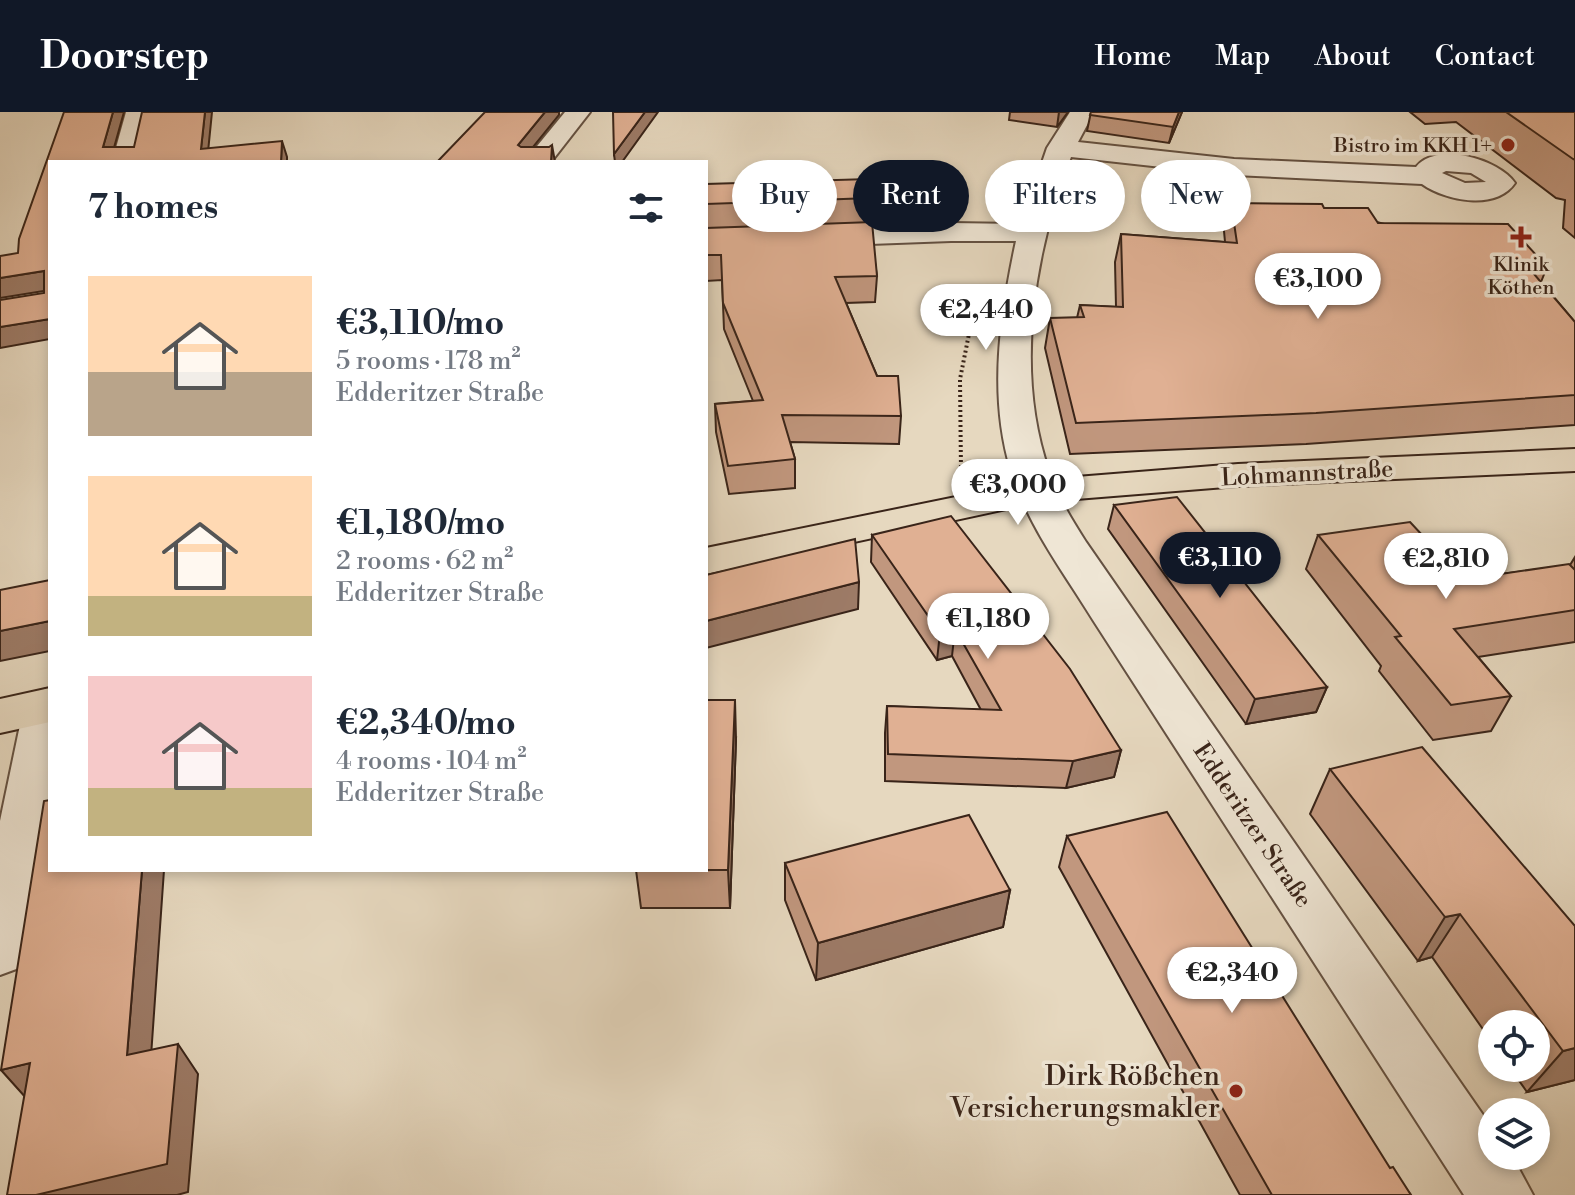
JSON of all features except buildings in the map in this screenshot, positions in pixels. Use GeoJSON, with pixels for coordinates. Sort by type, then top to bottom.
{"type":"FeatureCollection","features":[{"type":"Feature","properties":{"kind":"main road","name":"Lohmannstraße"},"geometry":{"type":"LineString","coordinates":[[708,561],[1039,491],[1238,475],[1575,460]]}},
{"type":"Feature","properties":{"kind":"main road"},"geometry":{"type":"LineString","coordinates":[[0,716],[48,706]]}},
{"type":"Feature","properties":{"kind":"street"},"geometry":{"type":"LineString","coordinates":[[126,160],[138,112]]}},
{"type":"Feature","properties":{"kind":"street"},"geometry":{"type":"LineString","coordinates":[[539,160],[578,112]]}},
{"type":"Feature","properties":{"kind":"street","name":"Edderitzer Straße"},"geometry":{"type":"LineString","coordinates":[[1082,112],[1060,148],[1033,233],[1015,323],[1015,410],[1030,471],[1051,516],[1108,610],[1501,1195]]}},
{"type":"Feature","properties":{"kind":"street"},"geometry":{"type":"LineString","coordinates":[[1060,148],[1234,167],[1429,176]]}},
{"type":"Feature","properties":{"kind":"street"},"geometry":{"type":"LineString","coordinates":[[708,241],[951,232],[1033,233]]}},
{"type":"Feature","properties":{"kind":"street"},"geometry":{"type":"LineString","coordinates":[[0,951],[48,711]]}},
{"type":"Feature","properties":{"kind":"place","name":"Bistro im KKH 1+"},"geometry":{"type":"Point","coordinates":[1508,145]}},
{"type":"Feature","properties":{"kind":"place","name":"Klinik Köthen"},"geometry":{"type":"Point","coordinates":[1521,237]}},
{"type":"Feature","properties":{"kind":"place","name":"Dirk Rößchen Versicherungsmakler"},"geometry":{"type":"Point","coordinates":[1236,1091]}}]}
